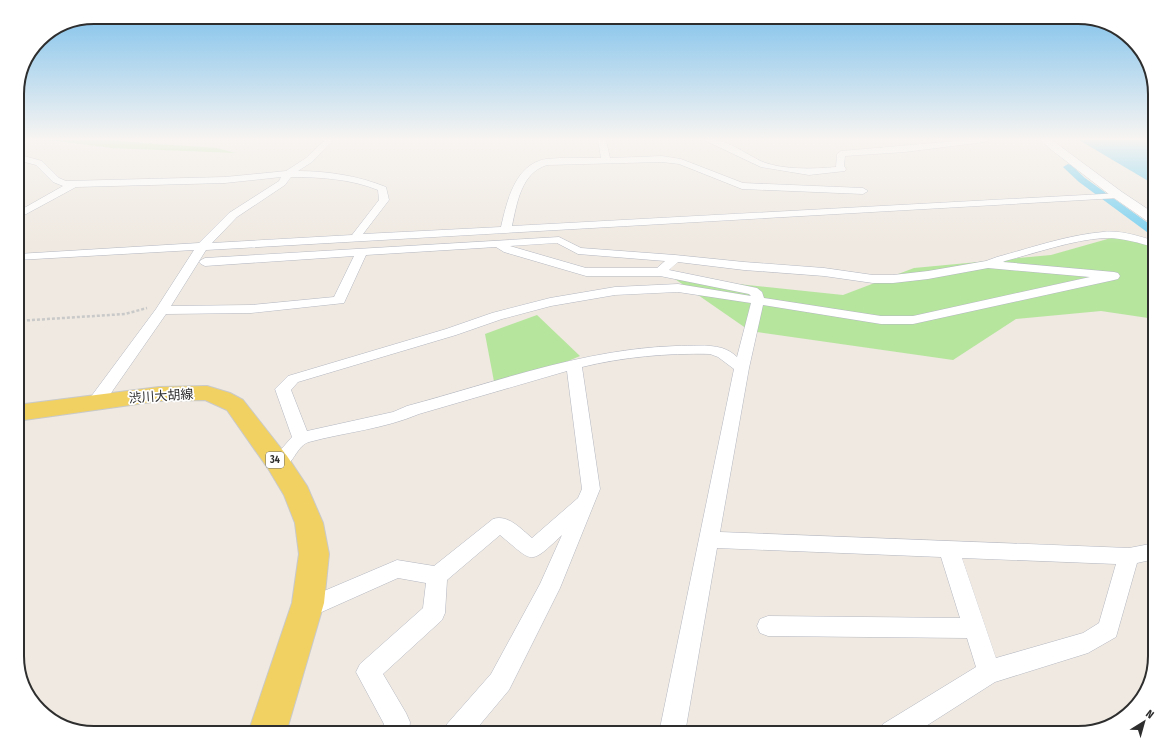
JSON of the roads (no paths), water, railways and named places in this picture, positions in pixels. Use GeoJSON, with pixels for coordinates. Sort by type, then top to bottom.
{"type":"FeatureCollection","features":[{"type":"Feature","properties":{"kind":"main road","name":"渋川大胡線"},"geometry":{"type":"LineString","coordinates":[[24,412],[159,394],[186,393],[207,393],[222,398],[235,405],[278,463],[297,493],[309,523],[314,554],[306,609],[268,726]]}},
{"type":"Feature","properties":{"kind":"street"},"geometry":{"type":"LineString","coordinates":[[51,175],[59,183],[72,185],[225,180],[278,175]]}},
{"type":"Feature","properties":{"kind":"street"},"geometry":{"type":"LineString","coordinates":[[96,402],[164,306],[202,247],[233,215],[278,187],[287,175]]}},
{"type":"Feature","properties":{"kind":"street"},"geometry":{"type":"LineString","coordinates":[[320,175],[366,182],[383,189],[384,200],[355,238]]}},
{"type":"Feature","properties":{"kind":"street"},"geometry":{"type":"LineString","coordinates":[[506,229],[513,197],[526,175]]}},
{"type":"Feature","properties":{"kind":"street"},"geometry":{"type":"LineString","coordinates":[[713,175],[742,186],[863,192]]}},
{"type":"Feature","properties":{"kind":"street"},"geometry":{"type":"LineString","coordinates":[[847,175],[880,208]]}},
{"type":"Feature","properties":{"kind":"street"},"geometry":{"type":"LineString","coordinates":[[1091,175],[1148,215]]}},
{"type":"Feature","properties":{"kind":"street"},"geometry":{"type":"LineString","coordinates":[[24,212],[72,185]]}},
{"type":"Feature","properties":{"kind":"street"},"geometry":{"type":"LineString","coordinates":[[24,257],[1118,195]]}},
{"type":"Feature","properties":{"kind":"street"},"geometry":{"type":"LineString","coordinates":[[205,262],[559,240],[578,251],[675,258],[744,266],[824,272],[873,279],[892,279],[921,276],[989,264],[1001,259],[1074,240],[1104,234],[1129,237],[1148,242]]}},
{"type":"Feature","properties":{"kind":"street"},"geometry":{"type":"LineString","coordinates":[[498,243],[508,250],[586,272],[660,272],[753,291],[758,294],[758,300],[742,368],[673,726]]}},
{"type":"Feature","properties":{"kind":"street"},"geometry":{"type":"LineString","coordinates":[[164,306],[251,309],[339,300],[362,252]]}},
{"type":"Feature","properties":{"kind":"street"},"geometry":{"type":"LineString","coordinates":[[660,272],[675,258]]}},
{"type":"Feature","properties":{"kind":"street"},"geometry":{"type":"LineString","coordinates":[[302,438],[283,389],[293,379],[451,332],[497,316],[550,302],[615,291],[678,288],[881,320],[913,320],[1114,276],[989,264]]}},
{"type":"Feature","properties":{"kind":"street"},"geometry":{"type":"LineString","coordinates":[[278,463],[302,438],[397,417],[412,410],[504,382],[574,364],[619,355],[678,350],[719,351],[742,368]]}},
{"type":"Feature","properties":{"kind":"street"},"geometry":{"type":"LineString","coordinates":[[462,726],[500,682],[549,588],[591,489],[574,364]]}},
{"type":"Feature","properties":{"kind":"street"},"geometry":{"type":"LineString","coordinates":[[397,726],[397,722],[368,672],[434,613],[437,576],[500,524],[532,550],[586,501]]}},
{"type":"Feature","properties":{"kind":"street"},"geometry":{"type":"LineString","coordinates":[[709,540],[1129,556],[1148,552]]}},
{"type":"Feature","properties":{"kind":"street"},"geometry":{"type":"LineString","coordinates":[[949,549],[989,672]]}},
{"type":"Feature","properties":{"kind":"street"},"geometry":{"type":"LineString","coordinates":[[903,726],[989,672],[1088,642],[1108,630],[1129,556]]}},
{"type":"Feature","properties":{"kind":"street"},"geometry":{"type":"LineString","coordinates":[[306,609],[396,569],[437,576]]}},
{"type":"Feature","properties":{"kind":"street"},"geometry":{"type":"LineString","coordinates":[[768,626],[974,628]]}},
{"type":"Feature","properties":{"kind":"water"},"geometry":{"type":"Polygon","coordinates":[[[1138,175],[1148,175],[1148,181],[1138,175]]]}},
{"type":"Feature","properties":{"kind":"waterway"},"geometry":{"type":"LineString","coordinates":[[1077,175],[1148,228]]}}]}
